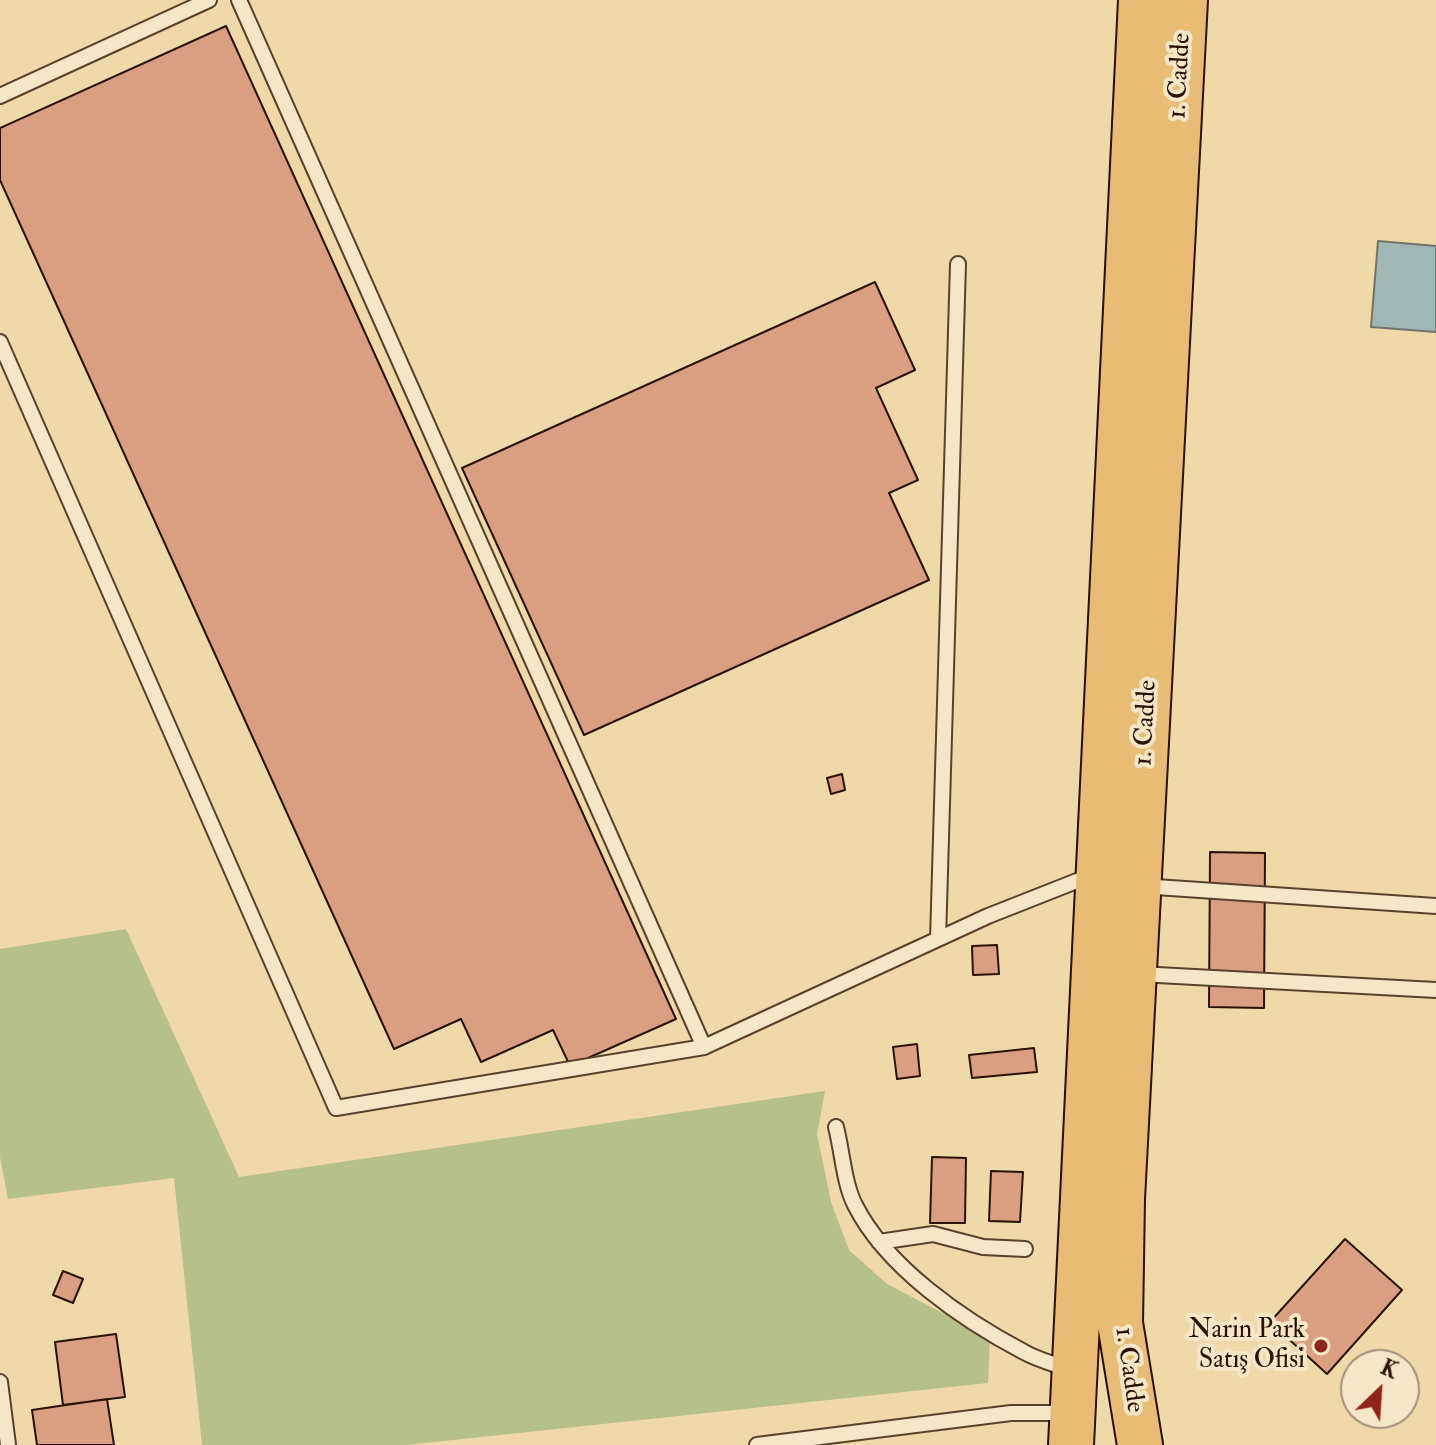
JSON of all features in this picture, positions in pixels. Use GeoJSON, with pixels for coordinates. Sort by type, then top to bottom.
{"type":"FeatureCollection","features":[{"type":"Feature","properties":{"kind":"main road","name":"1. Cadde"},"geometry":{"type":"LineString","coordinates":[[1140,1445],[1120,1323],[1122,1199],[1134,973],[1119,879],[1141,0]]}},
{"type":"Feature","properties":{"kind":"main road","name":"1. Cadde"},"geometry":{"type":"LineString","coordinates":[[1072,1410],[1119,879],[1185,0]]}},
{"type":"Feature","properties":{"kind":"lane"},"geometry":{"type":"LineString","coordinates":[[0,96],[209,0]]}},
{"type":"Feature","properties":{"kind":"lane"},"geometry":{"type":"LineString","coordinates":[[239,0],[704,1047]]}},
{"type":"Feature","properties":{"kind":"lane"},"geometry":{"type":"LineString","coordinates":[[938,939],[958,264]]}},
{"type":"Feature","properties":{"kind":"lane"},"geometry":{"type":"LineString","coordinates":[[0,342],[336,1108],[704,1047],[938,939],[1119,879],[1436,906]]}},
{"type":"Feature","properties":{"kind":"lane"},"geometry":{"type":"LineString","coordinates":[[1134,973],[1436,990]]}},
{"type":"Feature","properties":{"kind":"lane"},"geometry":{"type":"LineString","coordinates":[[836,1127],[853,1203],[879,1242],[930,1290],[1027,1354],[1072,1410]]}},
{"type":"Feature","properties":{"kind":"lane"},"geometry":{"type":"LineString","coordinates":[[879,1242],[933,1234],[983,1247],[1025,1249]]}},
{"type":"Feature","properties":{"kind":"lane"},"geometry":{"type":"LineString","coordinates":[[0,1382],[8,1445]]}},
{"type":"Feature","properties":{"kind":"lane"},"geometry":{"type":"LineString","coordinates":[[757,1445],[814,1441],[1011,1413],[1072,1410]]}},
{"type":"Feature","properties":{"kind":"green space"},"geometry":{"type":"Polygon","coordinates":[[[126,929],[239,1177],[825,1091],[817,1134],[831,1202],[849,1250],[887,1284],[990,1338],[988,1383],[406,1445],[202,1445],[174,1178],[8,1199],[0,1157],[0,949],[126,929]]]}},
{"type":"Feature","properties":{"kind":"water"},"geometry":{"type":"Polygon","coordinates":[[[1378,241],[1436,246],[1436,332],[1371,327],[1378,241]]]}},
{"type":"Feature","properties":{"kind":"building"},"geometry":{"type":"Polygon","coordinates":[[[226,26],[676,1019],[570,1066],[553,1030],[481,1062],[461,1019],[394,1049],[0,180],[0,128],[226,26]]]}},
{"type":"Feature","properties":{"kind":"building"},"geometry":{"type":"Polygon","coordinates":[[[875,282],[915,370],[876,388],[918,480],[889,493],[929,580],[584,735],[462,468],[875,282]]]}},
{"type":"Feature","properties":{"kind":"building"},"geometry":{"type":"Polygon","coordinates":[[[842,774],[845,790],[831,794],[827,778],[842,774]]]}},
{"type":"Feature","properties":{"kind":"building"},"geometry":{"type":"Polygon","coordinates":[[[1210,852],[1265,853],[1264,1008],[1209,1007],[1210,852]]]}},
{"type":"Feature","properties":{"kind":"building"},"geometry":{"type":"Polygon","coordinates":[[[997,945],[999,974],[973,975],[972,946],[997,945]]]}},
{"type":"Feature","properties":{"kind":"building"},"geometry":{"type":"Polygon","coordinates":[[[917,1044],[920,1076],[897,1079],[893,1047],[917,1044]]]}},
{"type":"Feature","properties":{"kind":"building"},"geometry":{"type":"Polygon","coordinates":[[[1034,1048],[1037,1072],[972,1078],[969,1055],[1034,1048]]]}},
{"type":"Feature","properties":{"kind":"building"},"geometry":{"type":"Polygon","coordinates":[[[932,1157],[966,1158],[965,1223],[930,1223],[932,1157]]]}},
{"type":"Feature","properties":{"kind":"building"},"geometry":{"type":"Polygon","coordinates":[[[991,1171],[1023,1172],[1020,1222],[989,1221],[991,1171]]]}},
{"type":"Feature","properties":{"kind":"building"},"geometry":{"type":"Polygon","coordinates":[[[1345,1239],[1402,1290],[1349,1349],[1340,1349],[1340,1359],[1327,1374],[1270,1322],[1345,1239]]]}},
{"type":"Feature","properties":{"kind":"building"},"geometry":{"type":"Polygon","coordinates":[[[63,1271],[83,1279],[73,1303],[53,1295],[63,1271]]]}},
{"type":"Feature","properties":{"kind":"building"},"geometry":{"type":"Polygon","coordinates":[[[116,1334],[125,1397],[63,1405],[55,1342],[116,1334]]]}},
{"type":"Feature","properties":{"kind":"building"},"geometry":{"type":"Polygon","coordinates":[[[107,1399],[114,1445],[37,1445],[32,1410],[107,1399]]]}},
{"type":"Feature","properties":{"kind":"place","name":"Narin Park Satış Ofisi"},"geometry":{"type":"Point","coordinates":[1321,1346]}}]}
